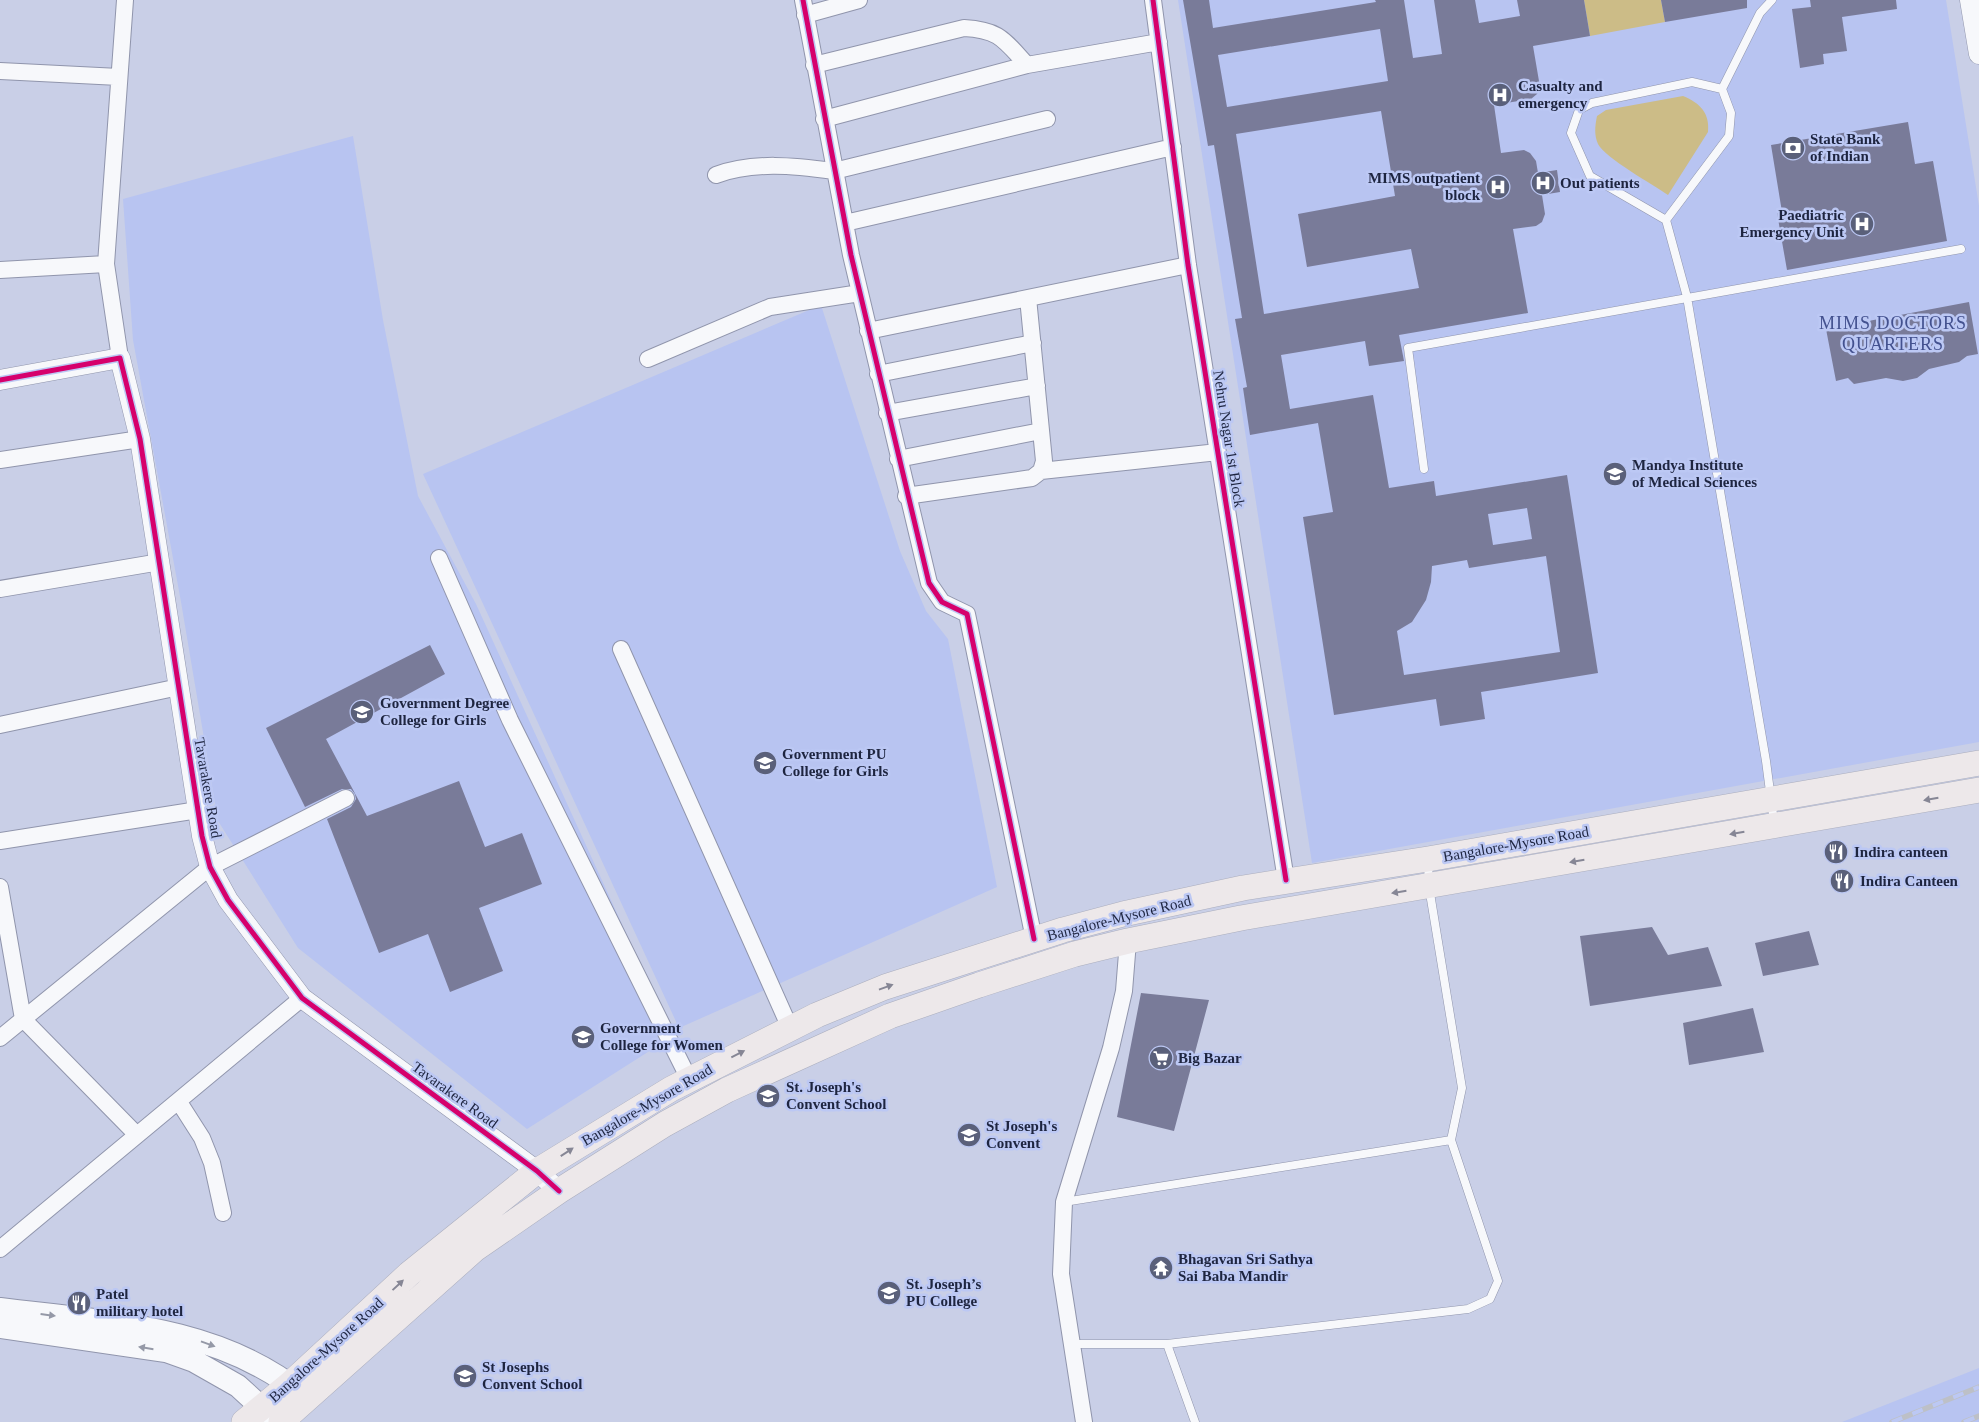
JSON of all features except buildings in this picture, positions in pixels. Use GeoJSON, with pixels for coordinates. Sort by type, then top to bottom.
{"type":"FeatureCollection","features":[{"type":"Feature","properties":{"kind":"main road","name":"Bangalore-Mysore Road"},"geometry":{"type":"LineString","coordinates":[[299,1391],[410,1274],[537,1171],[606,1127],[689,1079],[790,1028],[885,987],[1034,939],[1123,914],[1286,880],[1428,859],[1979,764]]}},
{"type":"Feature","properties":{"kind":"main road","name":"Bangalore-Mysore Road"},"geometry":{"type":"LineString","coordinates":[[266,1418],[475,1249],[559,1191],[665,1124],[727,1090],[890,1016],[1075,954],[1128,940],[1241,918],[1775,827],[1979,790]]}},
{"type":"Feature","properties":{"kind":"main road"},"geometry":{"type":"LineString","coordinates":[[0,1309],[142,1326],[182,1335],[238,1355],[299,1391]]}},
{"type":"Feature","properties":{"kind":"main road"},"geometry":{"type":"LineString","coordinates":[[0,1326],[166,1351],[194,1361],[238,1386],[266,1418]]}},
{"type":"Feature","properties":{"kind":"street"},"geometry":{"type":"LineString","coordinates":[[0,380],[120,358],[106,264],[125,0]]}},
{"type":"Feature","properties":{"kind":"street"},"geometry":{"type":"LineString","coordinates":[[859,0],[804,7],[824,119],[868,331],[906,496],[929,583],[942,602],[967,614],[1034,939]]}},
{"type":"Feature","properties":{"kind":"street","name":"Nehru Nagar 1st Block"},"geometry":{"type":"LineString","coordinates":[[1154,0],[1188,265],[1286,880]]}},
{"type":"Feature","properties":{"kind":"street"},"geometry":{"type":"LineString","coordinates":[[1970,0],[1979,54]]}},
{"type":"Feature","properties":{"kind":"street"},"geometry":{"type":"LineString","coordinates":[[814,65],[964,28],[982,29],[999,36],[1026,65]]}},
{"type":"Feature","properties":{"kind":"street"},"geometry":{"type":"LineString","coordinates":[[824,119],[1026,65],[1159,42]]}},
{"type":"Feature","properties":{"kind":"street"},"geometry":{"type":"LineString","coordinates":[[0,71],[119,77]]}},
{"type":"Feature","properties":{"kind":"street"},"geometry":{"type":"LineString","coordinates":[[716,175],[736,168],[798,166],[834,171],[1047,119]]}},
{"type":"Feature","properties":{"kind":"street"},"geometry":{"type":"LineString","coordinates":[[845,223],[1173,148]]}},
{"type":"Feature","properties":{"kind":"street"},"geometry":{"type":"LineString","coordinates":[[0,270],[106,264]]}},
{"type":"Feature","properties":{"kind":"street"},"geometry":{"type":"LineString","coordinates":[[868,331],[1188,265]]}},
{"type":"Feature","properties":{"kind":"street"},"geometry":{"type":"LineString","coordinates":[[648,359],[770,307],[860,293]]}},
{"type":"Feature","properties":{"kind":"street"},"geometry":{"type":"LineString","coordinates":[[1028,298],[1044,461],[1040,472]]}},
{"type":"Feature","properties":{"kind":"street"},"geometry":{"type":"LineString","coordinates":[[878,374],[1033,343]]}},
{"type":"Feature","properties":{"kind":"street","name":"Tavarakere Road"},"geometry":{"type":"LineString","coordinates":[[120,358],[140,439],[198,810],[210,866],[228,900],[302,998],[537,1171],[559,1191]]}},
{"type":"Feature","properties":{"kind":"street"},"geometry":{"type":"LineString","coordinates":[[887,413],[1037,386]]}},
{"type":"Feature","properties":{"kind":"street"},"geometry":{"type":"LineString","coordinates":[[898,459],[1041,431]]}},
{"type":"Feature","properties":{"kind":"street"},"geometry":{"type":"LineString","coordinates":[[0,460],[140,439]]}},
{"type":"Feature","properties":{"kind":"street"},"geometry":{"type":"LineString","coordinates":[[906,496],[1032,478],[1040,472],[1218,452]]}},
{"type":"Feature","properties":{"kind":"street"},"geometry":{"type":"LineString","coordinates":[[439,558],[510,720],[689,1079]]}},
{"type":"Feature","properties":{"kind":"street"},"geometry":{"type":"LineString","coordinates":[[0,589],[160,562]]}},
{"type":"Feature","properties":{"kind":"street"},"geometry":{"type":"LineString","coordinates":[[621,650],[790,1028]]}},
{"type":"Feature","properties":{"kind":"street"},"geometry":{"type":"LineString","coordinates":[[0,725],[179,687]]}},
{"type":"Feature","properties":{"kind":"street"},"geometry":{"type":"LineString","coordinates":[[0,1038],[210,866],[346,798]]}},
{"type":"Feature","properties":{"kind":"street"},"geometry":{"type":"LineString","coordinates":[[0,841],[198,810]]}},
{"type":"Feature","properties":{"kind":"street"},"geometry":{"type":"LineString","coordinates":[[0,887],[23,1019],[136,1135]]}},
{"type":"Feature","properties":{"kind":"street"},"geometry":{"type":"LineString","coordinates":[[1084,1422],[1061,1274],[1064,1202],[1111,1048],[1124,992],[1128,940]]}},
{"type":"Feature","properties":{"kind":"street"},"geometry":{"type":"LineString","coordinates":[[0,1249],[302,998]]}},
{"type":"Feature","properties":{"kind":"street"},"geometry":{"type":"LineString","coordinates":[[179,1102],[202,1138],[209,1155],[223,1213]]}},
{"type":"Feature","properties":{"kind":"lane"},"geometry":{"type":"LineString","coordinates":[[1666,220],[1729,136],[1731,113],[1722,89],[1760,13],[1770,1]]}},
{"type":"Feature","properties":{"kind":"lane"},"geometry":{"type":"LineString","coordinates":[[1722,89],[1692,82],[1592,103],[1578,110],[1571,133],[1590,176],[1666,220],[1687,297],[1775,827]]}},
{"type":"Feature","properties":{"kind":"lane"},"geometry":{"type":"LineString","coordinates":[[1424,469],[1408,348],[1961,249]]}},
{"type":"Feature","properties":{"kind":"lane"},"geometry":{"type":"LineString","coordinates":[[1072,1344],[1167,1344],[1468,1309],[1490,1299],[1498,1281],[1451,1140],[1462,1088],[1429,887],[1428,859]]}},
{"type":"Feature","properties":{"kind":"lane"},"geometry":{"type":"LineString","coordinates":[[1064,1202],[1451,1140]]}},
{"type":"Feature","properties":{"kind":"lane"},"geometry":{"type":"LineString","coordinates":[[1167,1344],[1195,1422]]}},
{"type":"Feature","properties":{"kind":"shaded area","name":"Mandya Institute of Medical Sciences"},"geometry":{"type":"Polygon","coordinates":[[[1178,0],[1946,0],[1979,206],[1979,742],[1312,863],[1178,0]]]}},
{"type":"Feature","properties":{"kind":"shaded area"},"geometry":{"type":"Polygon","coordinates":[[[1584,0],[1661,0],[1665,22],[1590,36],[1584,0]]]}},
{"type":"Feature","properties":{"kind":"shaded area"},"geometry":{"type":"Polygon","coordinates":[[[1683,96],[1699,105],[1703,110],[1707,119],[1708,132],[1668,195],[1602,150],[1595,134],[1597,116],[1606,110],[1683,96]]]}},
{"type":"Feature","properties":{"kind":"shaded area","name":"Government Degree College for Girls"},"geometry":{"type":"Polygon","coordinates":[[[353,136],[383,320],[418,496],[476,604],[673,1036],[527,1129],[298,948],[218,821],[181,602],[133,340],[123,199],[353,136]]]}},
{"type":"Feature","properties":{"kind":"shaded area","name":"Government PU College for Girls"},"geometry":{"type":"Polygon","coordinates":[[[821,305],[900,551],[926,611],[948,639],[997,887],[679,1028],[423,474],[821,305]]]}},
{"type":"Feature","properties":{"kind":"shaded area"},"geometry":{"type":"Polygon","coordinates":[[[1979,1368],[1979,1422],[1842,1422],[1979,1368]]]}},
{"type":"Feature","properties":{"kind":"railway"},"geometry":{"type":"LineString","coordinates":[[1892,1422],[1979,1387]]}},
{"type":"Feature","properties":{"kind":"railway"},"geometry":{"type":"LineString","coordinates":[[1964,1422],[1979,1416]]}},
{"type":"Feature","properties":{"kind":"cycle path"},"geometry":{"type":"LineString","coordinates":[[803,0],[851,255],[929,583],[942,602],[967,614],[1034,939]]}},
{"type":"Feature","properties":{"kind":"cycle path"},"geometry":{"type":"LineString","coordinates":[[1153,0],[1188,265],[1286,880]]}},
{"type":"Feature","properties":{"kind":"cycle path"},"geometry":{"type":"LineString","coordinates":[[0,380],[120,358],[140,439],[202,836],[210,867],[228,900],[302,998],[537,1171],[559,1191]]}},
{"type":"Feature","properties":{"kind":"place","name":"Casualty and emergency"},"geometry":{"type":"Point","coordinates":[1500,95]}},
{"type":"Feature","properties":{"kind":"place","name":"State Bank of Indian"},"geometry":{"type":"Point","coordinates":[1793,148]}},
{"type":"Feature","properties":{"kind":"place","name":"Out patients"},"geometry":{"type":"Point","coordinates":[1543,183]}},
{"type":"Feature","properties":{"kind":"place","name":"MIMS outpatient block"},"geometry":{"type":"Point","coordinates":[1498,187]}},
{"type":"Feature","properties":{"kind":"place","name":"Paediatric Emergency Unit"},"geometry":{"type":"Point","coordinates":[1862,224]}},
{"type":"Feature","properties":{"kind":"place","name":"Mandya Institute of Medical Sciences"},"geometry":{"type":"Point","coordinates":[1615,474]}},
{"type":"Feature","properties":{"kind":"place","name":"Government Degree College for Girls"},"geometry":{"type":"Point","coordinates":[362,712]}},
{"type":"Feature","properties":{"kind":"place","name":"Government PU College for Girls"},"geometry":{"type":"Point","coordinates":[765,763]}},
{"type":"Feature","properties":{"kind":"place","name":"Indira canteen"},"geometry":{"type":"Point","coordinates":[1836,852]}},
{"type":"Feature","properties":{"kind":"place","name":"Indira Canteen"},"geometry":{"type":"Point","coordinates":[1842,881]}},
{"type":"Feature","properties":{"kind":"place","name":"Government College for Women"},"geometry":{"type":"Point","coordinates":[583,1037]}},
{"type":"Feature","properties":{"kind":"place","name":"Big Bazar"},"geometry":{"type":"Point","coordinates":[1161,1058]}},
{"type":"Feature","properties":{"kind":"place","name":"St. Joseph's Convent School"},"geometry":{"type":"Point","coordinates":[768,1096]}},
{"type":"Feature","properties":{"kind":"place","name":"St Joseph's Convent"},"geometry":{"type":"Point","coordinates":[969,1135]}},
{"type":"Feature","properties":{"kind":"place","name":"Bhagavan Sri Sathya Sai Baba Mandir"},"geometry":{"type":"Point","coordinates":[1161,1268]}},
{"type":"Feature","properties":{"kind":"place","name":"St. Joseph’s PU College"},"geometry":{"type":"Point","coordinates":[889,1293]}},
{"type":"Feature","properties":{"kind":"place","name":"Patel military hotel"},"geometry":{"type":"Point","coordinates":[79,1303]}},
{"type":"Feature","properties":{"kind":"place","name":"St Josephs Convent School"},"geometry":{"type":"Point","coordinates":[465,1376]}},
{"type":"Feature","properties":{"kind":"district","name":"MIMS DOCTORS QUARTERS"},"geometry":{"type":"Point","coordinates":[1893,333]}}]}
